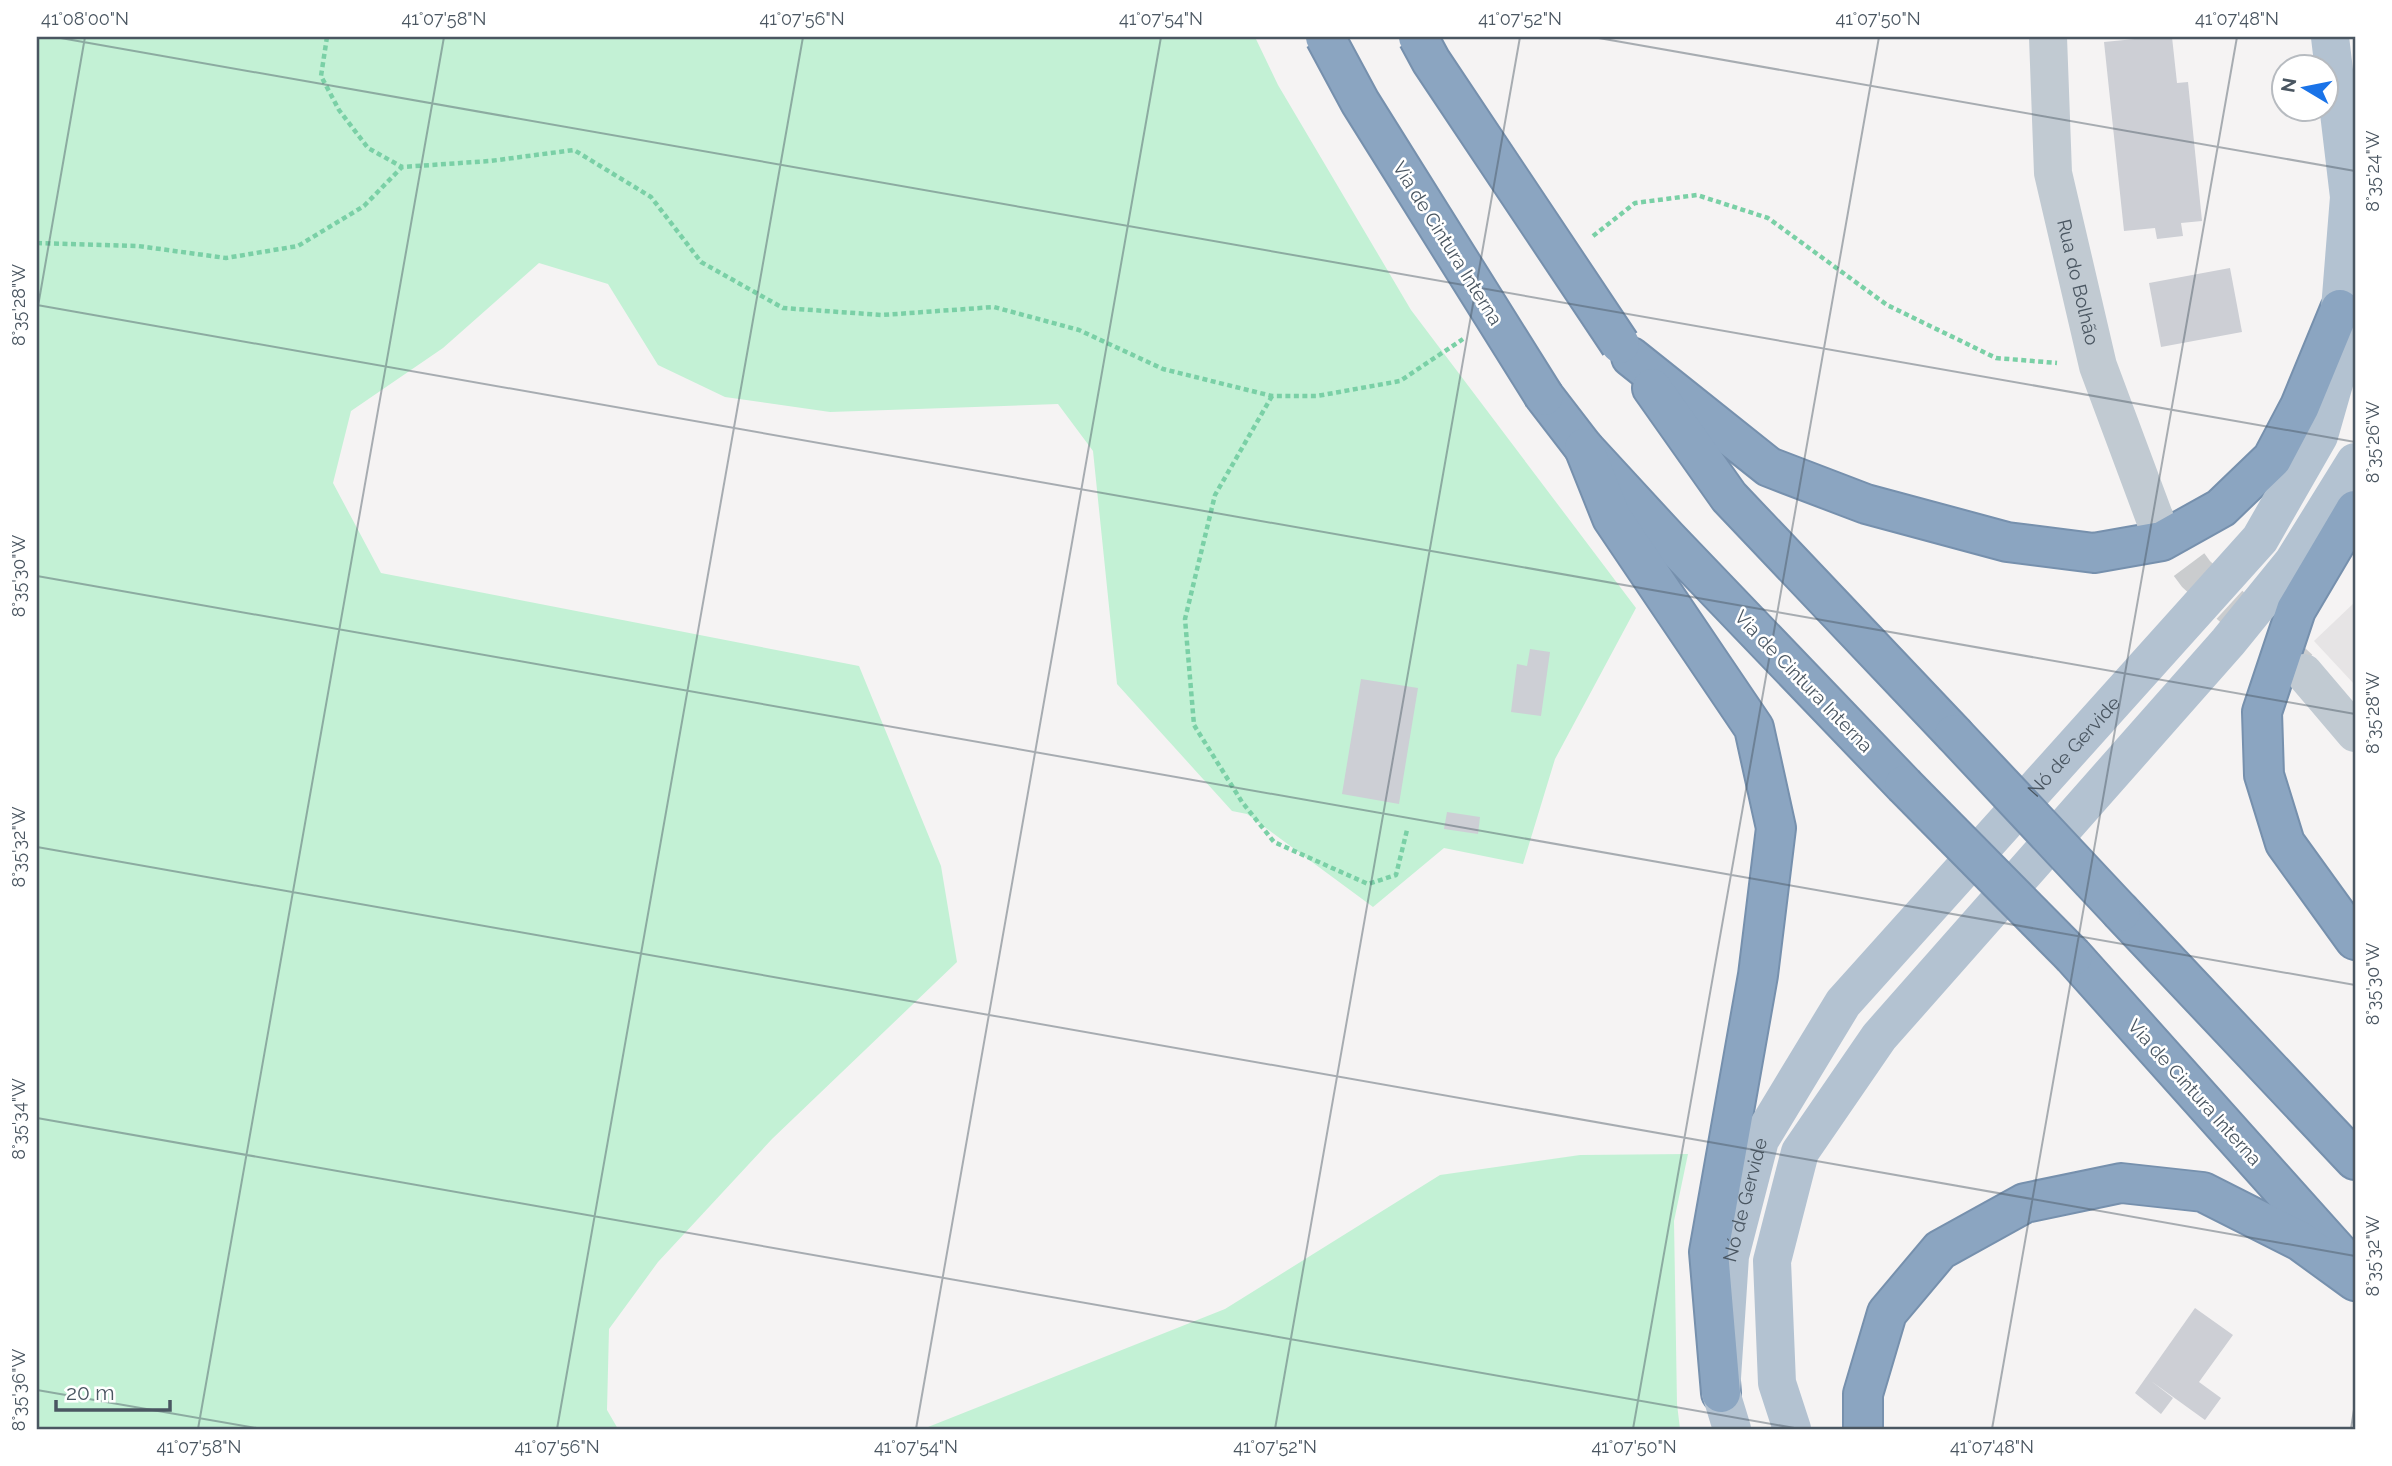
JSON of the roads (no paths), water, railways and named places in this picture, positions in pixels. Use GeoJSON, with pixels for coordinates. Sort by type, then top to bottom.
{"type":"FeatureCollection","features":[{"type":"Feature","properties":{"kind":"highway","name":"Via de Cintura Interna"},"geometry":{"type":"LineString","coordinates":[[1325,37],[1360,102],[1544,396],[1584,448],[1903,785],[2073,956],[2355,1271]]}},
{"type":"Feature","properties":{"kind":"highway"},"geometry":{"type":"LineString","coordinates":[[1418,37],[1431,61],[1625,350],[1729,497],[2355,1160]]}},
{"type":"Feature","properties":{"kind":"highway"},"geometry":{"type":"LineString","coordinates":[[1625,350],[1769,467],[1866,504],[2007,542],[2094,553],[2162,541],[2221,508],[2263,467],[2272,458],[2300,405],[2340,309]]}},
{"type":"Feature","properties":{"kind":"highway"},"geometry":{"type":"LineString","coordinates":[[1584,448],[1612,518],[1754,728],[1776,828],[1758,975],[1709,1252],[1721,1393]]}},
{"type":"Feature","properties":{"kind":"highway"},"geometry":{"type":"LineString","coordinates":[[2355,510],[2296,610],[2262,712],[2263,775],[2285,843],[2355,940]]}},
{"type":"Feature","properties":{"kind":"highway"},"geometry":{"type":"LineString","coordinates":[[1863,1429],[1863,1394],[1886,1313],[1940,1250],[2025,1203],[2121,1183],[2203,1192],[2300,1241],[2355,1281]]}},
{"type":"Feature","properties":{"kind":"main road","name":"Nó de Gervide"},"geometry":{"type":"LineString","coordinates":[[1732,1429],[1721,1393],[1730,1256],[1760,1140],[1843,1003],[2260,539],[2319,436],[2339,366],[2340,309],[2349,197],[2330,37]]}},
{"type":"Feature","properties":{"kind":"main road","name":"Nó de Gervide"},"geometry":{"type":"LineString","coordinates":[[1792,1429],[1777,1383],[1772,1261],[1800,1152],[1879,1037],[2219,652],[2293,562],[2355,462]]}},
{"type":"Feature","properties":{"kind":"street","name":"Rua do Bolhão"},"geometry":{"type":"LineString","coordinates":[[2048,37],[2053,173],[2098,366],[2155,519]]}},
{"type":"Feature","properties":{"kind":"street"},"geometry":{"type":"LineString","coordinates":[[2304,673],[2355,733]]}},
{"type":"Feature","properties":{"kind":"tunnel"},"geometry":{"type":"LineString","coordinates":[[2155,519],[2196,574],[2304,673]]}}]}
